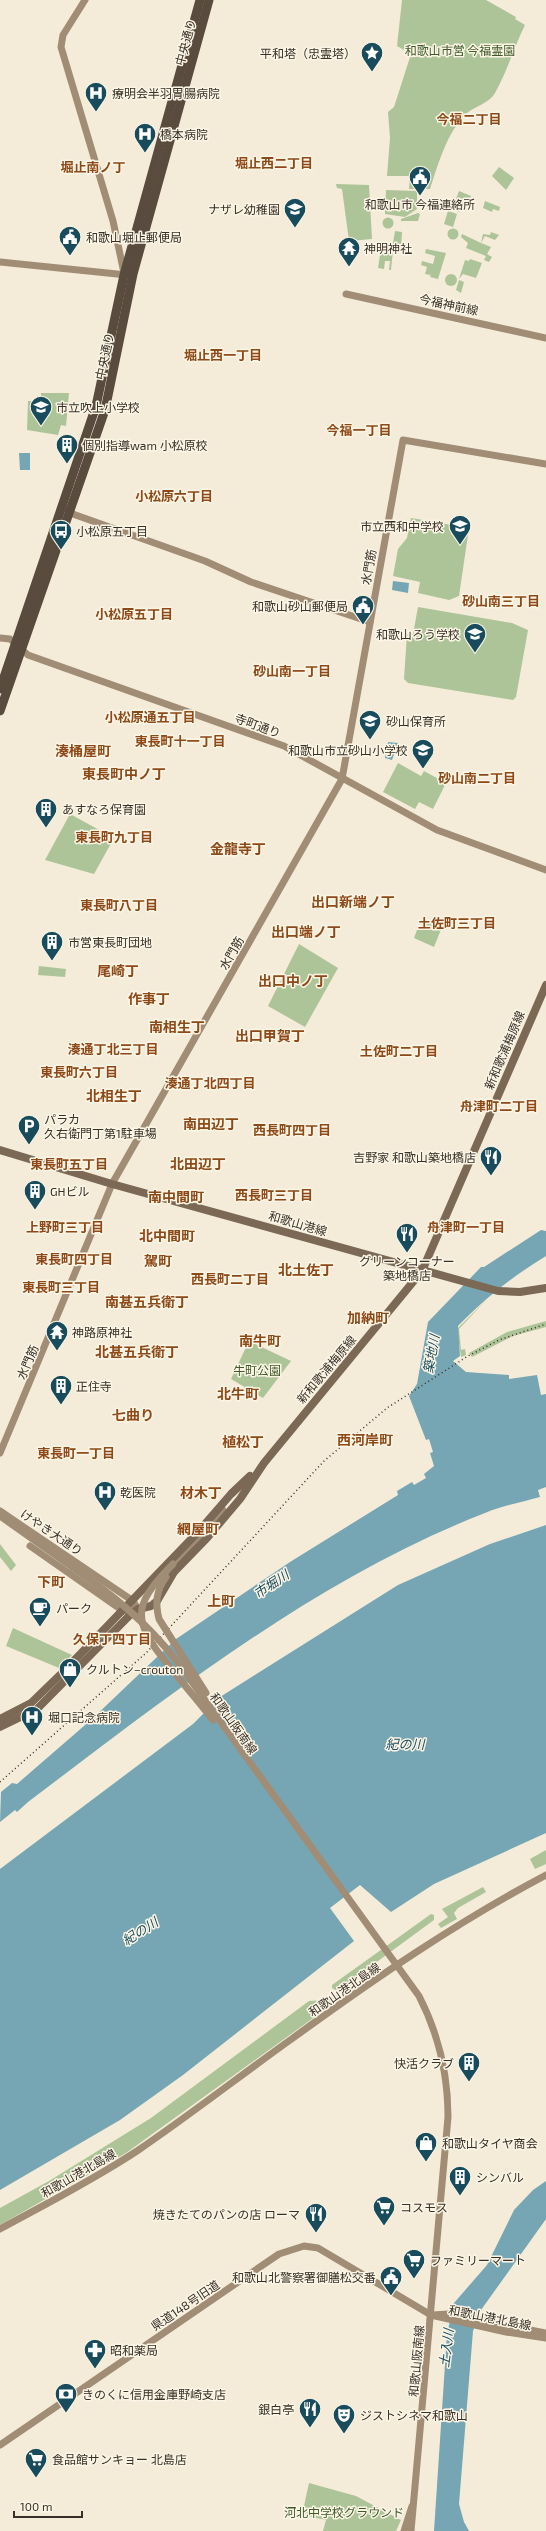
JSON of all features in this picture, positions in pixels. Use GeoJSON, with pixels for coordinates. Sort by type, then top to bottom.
{"type":"FeatureCollection","features":[{"type":"Feature","properties":{"kind":"highway","name":"中央通り"},"geometry":{"type":"LineString","coordinates":[[0,711],[18,647],[100,394],[200,0]]}},
{"type":"Feature","properties":{"kind":"highway","name":"中央通り"},"geometry":{"type":"LineString","coordinates":[[0,689],[18,647],[70,513],[106,403],[129,275],[209,0]]}},
{"type":"Feature","properties":{"kind":"main road","name":"新和歌浦梅原線"},"geometry":{"type":"LineString","coordinates":[[0,1719],[31,1703],[123,1611],[199,1531],[231,1494],[250,1479],[422,1271],[546,985]]}},
{"type":"Feature","properties":{"kind":"main road","name":"和歌山港線"},"geometry":{"type":"LineString","coordinates":[[0,1150],[112,1184],[498,1291],[520,1292],[546,1288]]}},
{"type":"Feature","properties":{"kind":"main road","name":"新和歌浦梅原線"},"geometry":{"type":"LineString","coordinates":[[0,1727],[37,1709],[124,1620],[138,1609],[151,1606],[157,1601],[174,1572],[216,1528],[240,1499],[250,1479]]}},
{"type":"Feature","properties":{"kind":"street"},"geometry":{"type":"LineString","coordinates":[[0,262],[129,275],[61,47],[63,35],[85,0]]}},
{"type":"Feature","properties":{"kind":"street","name":"今福神前線"},"geometry":{"type":"LineString","coordinates":[[346,294],[546,338]]}},
{"type":"Feature","properties":{"kind":"street","name":"水門筋"},"geometry":{"type":"LineString","coordinates":[[0,1453],[112,1184],[342,779],[403,440],[546,464]]}},
{"type":"Feature","properties":{"kind":"street"},"geometry":{"type":"LineString","coordinates":[[65,499],[70,513],[205,561],[251,582],[370,622]]}},
{"type":"Feature","properties":{"kind":"street","name":"寺町通り"},"geometry":{"type":"LineString","coordinates":[[0,638],[10,639],[28,655],[284,746],[437,830],[546,870]]}},
{"type":"Feature","properties":{"kind":"street"},"geometry":{"type":"LineString","coordinates":[[242,1754],[196,1700],[154,1647],[141,1624],[143,1606],[147,1595],[156,1582],[174,1565],[250,1479]]}},
{"type":"Feature","properties":{"kind":"street","name":"けやき大通り"},"geometry":{"type":"LineString","coordinates":[[0,1511],[92,1572],[132,1601],[138,1609]]}},
{"type":"Feature","properties":{"kind":"street","name":"和歌山阪南線"},"geometry":{"type":"LineString","coordinates":[[0,1516],[116,1598],[154,1632],[397,1966]]}},
{"type":"Feature","properties":{"kind":"street","name":"和歌山阪南線"},"geometry":{"type":"LineString","coordinates":[[0,1520],[17,1529]]}},
{"type":"Feature","properties":{"kind":"street","name":"けやき大通り"},"geometry":{"type":"LineString","coordinates":[[30,1546],[123,1611]]}},
{"type":"Feature","properties":{"kind":"street"},"geometry":{"type":"LineString","coordinates":[[174,1565],[158,1589],[156,1606],[159,1619],[206,1693],[242,1754]]}},
{"type":"Feature","properties":{"kind":"street"},"geometry":{"type":"LineString","coordinates":[[123,1611],[138,1609]]}},
{"type":"Feature","properties":{"kind":"street"},"geometry":{"type":"LineString","coordinates":[[397,1966],[452,1929],[546,1875]]}},
{"type":"Feature","properties":{"kind":"street","name":"和歌山港北島線"},"geometry":{"type":"LineString","coordinates":[[0,2229],[68,2193],[137,2151],[294,2037],[397,1966],[419,1996],[431,2019],[444,2063],[448,2097],[431,2315],[546,2333]]}},
{"type":"Feature","properties":{"kind":"street","name":"県道148号旧道"},"geometry":{"type":"LineString","coordinates":[[0,2444],[279,2254],[292,2248],[304,2246],[326,2251],[431,2315]]}},
{"type":"Feature","properties":{"kind":"street","name":"和歌山阪南線"},"geometry":{"type":"LineString","coordinates":[[404,2531],[413,2504],[419,2458],[431,2315]]}},
{"type":"Feature","properties":{"kind":"street","name":"和歌山港北島線"},"geometry":{"type":"LineString","coordinates":[[480,2323],[546,2338]]}},
{"type":"Feature","properties":{"kind":"street","name":"和歌山阪南線"},"geometry":{"type":"LineString","coordinates":[[411,2531],[414,2519],[413,2504]]}},
{"type":"Feature","properties":{"kind":"green space","name":"和歌山市営 今福霊園"},"geometry":{"type":"Polygon","coordinates":[[[402,0],[486,0],[516,17],[515,19],[525,25],[495,93],[489,100],[466,114],[453,130],[444,149],[430,189],[409,189],[410,176],[387,176],[390,138],[388,112],[394,107],[411,54],[397,46],[402,0]]]}},
{"type":"Feature","properties":{"kind":"green space"},"geometry":{"type":"Polygon","coordinates":[[[499,167],[514,178],[506,190],[492,176],[499,167]]]}},
{"type":"Feature","properties":{"kind":"green space"},"geometry":{"type":"Polygon","coordinates":[[[336,184],[369,185],[372,239],[349,241],[342,189],[337,188],[336,184]]]}},
{"type":"Feature","properties":{"kind":"green space"},"geometry":{"type":"Polygon","coordinates":[[[386,190],[417,191],[417,209],[405,217],[385,214],[386,190]]]}},
{"type":"Feature","properties":{"kind":"green space"},"geometry":{"type":"Polygon","coordinates":[[[459,191],[471,196],[467,205],[462,204],[459,212],[452,210],[459,191]]]}},
{"type":"Feature","properties":{"kind":"green space"},"geometry":{"type":"Polygon","coordinates":[[[485,201],[500,207],[499,211],[493,209],[492,212],[483,208],[485,201]]]}},
{"type":"Feature","properties":{"kind":"green space"},"geometry":{"type":"Polygon","coordinates":[[[448,211],[457,214],[453,227],[444,224],[448,211]]]}},
{"type":"Feature","properties":{"kind":"green space"},"geometry":{"type":"Polygon","coordinates":[[[418,213],[420,214],[418,221],[401,221],[401,219],[418,213]]]}},
{"type":"Feature","properties":{"kind":"green space"},"geometry":{"type":"Polygon","coordinates":[[[386,218],[390,218],[392,219],[392,227],[386,228],[383,225],[383,221],[386,218]]]}},
{"type":"Feature","properties":{"kind":"green space"},"geometry":{"type":"Polygon","coordinates":[[[453,228],[457,230],[459,234],[457,238],[453,240],[449,238],[447,234],[449,230],[453,228]]]}},
{"type":"Feature","properties":{"kind":"green space"},"geometry":{"type":"Polygon","coordinates":[[[395,231],[402,232],[401,250],[393,250],[391,270],[389,270],[390,261],[385,261],[384,269],[378,268],[382,242],[393,243],[395,231]]]}},
{"type":"Feature","properties":{"kind":"green space"},"geometry":{"type":"Polygon","coordinates":[[[491,232],[499,235],[495,240],[485,236],[481,243],[483,234],[490,235],[491,232]]]}},
{"type":"Feature","properties":{"kind":"green space"},"geometry":{"type":"Polygon","coordinates":[[[462,234],[491,247],[487,254],[492,257],[489,262],[484,260],[486,256],[466,248],[468,243],[461,237],[462,234]]]}},
{"type":"Feature","properties":{"kind":"green space"},"geometry":{"type":"Polygon","coordinates":[[[426,249],[446,253],[438,279],[430,277],[431,273],[430,275],[425,274],[427,267],[421,265],[422,261],[433,264],[435,256],[425,253],[426,249]]]}},
{"type":"Feature","properties":{"kind":"green space"},"geometry":{"type":"Polygon","coordinates":[[[470,259],[482,263],[476,278],[463,274],[459,279],[465,260],[469,261],[470,259]]]}},
{"type":"Feature","properties":{"kind":"green space"},"geometry":{"type":"Polygon","coordinates":[[[449,274],[453,274],[457,280],[453,286],[449,286],[445,282],[445,278],[449,274]]]}},
{"type":"Feature","properties":{"kind":"green space"},"geometry":{"type":"Polygon","coordinates":[[[459,280],[464,282],[461,293],[456,290],[459,280]]]}},
{"type":"Feature","properties":{"kind":"green space"},"geometry":{"type":"Polygon","coordinates":[[[41,393],[69,393],[66,426],[61,425],[58,435],[27,430],[28,401],[41,401],[41,393]]]}},
{"type":"Feature","properties":{"kind":"green space"},"geometry":{"type":"Polygon","coordinates":[[[411,518],[469,528],[459,596],[449,600],[418,593],[420,582],[393,576],[398,549],[407,538],[411,518]]]}},
{"type":"Feature","properties":{"kind":"green space"},"geometry":{"type":"Polygon","coordinates":[[[418,607],[512,623],[528,630],[516,697],[513,700],[408,683],[404,679],[407,634],[413,634],[418,607]]]}},
{"type":"Feature","properties":{"kind":"green space"},"geometry":{"type":"Polygon","coordinates":[[[398,763],[421,776],[424,771],[446,783],[433,809],[419,802],[415,809],[383,792],[398,763]]]}},
{"type":"Feature","properties":{"kind":"green space"},"geometry":{"type":"Polygon","coordinates":[[[70,814],[114,838],[94,874],[45,860],[70,814]]]}},
{"type":"Feature","properties":{"kind":"green space"},"geometry":{"type":"Polygon","coordinates":[[[426,922],[442,927],[434,947],[414,938],[417,930],[426,922]]]}},
{"type":"Feature","properties":{"kind":"green space"},"geometry":{"type":"Polygon","coordinates":[[[299,944],[338,968],[305,1027],[268,1006],[299,944]]]}},
{"type":"Feature","properties":{"kind":"green space"},"geometry":{"type":"Polygon","coordinates":[[[39,966],[66,969],[65,977],[38,975],[39,966]]]}},
{"type":"Feature","properties":{"kind":"green space"},"geometry":{"type":"Polygon","coordinates":[[[487,1299],[459,1329],[461,1350],[465,1349],[466,1355],[461,1357],[457,1329],[487,1299]]]}},
{"type":"Feature","properties":{"kind":"green space"},"geometry":{"type":"Polygon","coordinates":[[[546,1321],[546,1327],[513,1336],[472,1357],[469,1353],[507,1332],[546,1321]]]}},
{"type":"Feature","properties":{"kind":"green space","name":"牛町公園"},"geometry":{"type":"Polygon","coordinates":[[[249,1341],[291,1361],[263,1398],[231,1379],[249,1341]]]}},
{"type":"Feature","properties":{"kind":"green space"},"geometry":{"type":"Polygon","coordinates":[[[0,1544],[16,1565],[11,1571],[0,1557],[0,1544]]]}},
{"type":"Feature","properties":{"kind":"green space"},"geometry":{"type":"Polygon","coordinates":[[[13,1628],[72,1655],[59,1668],[6,1646],[13,1628]]]}},
{"type":"Feature","properties":{"kind":"green space"},"geometry":{"type":"Polygon","coordinates":[[[546,1850],[546,1864],[535,1869],[530,1859],[546,1850]]]}},
{"type":"Feature","properties":{"kind":"green space"},"geometry":{"type":"Polygon","coordinates":[[[483,1887],[486,1892],[458,1908],[454,1913],[457,1919],[441,1928],[438,1924],[448,1917],[442,1909],[483,1887]]]}},
{"type":"Feature","properties":{"kind":"green space"},"geometry":{"type":"Polygon","coordinates":[[[431,1914],[434,1915],[434,1920],[337,1991],[332,1988],[332,1985],[431,1914]]]}},
{"type":"Feature","properties":{"kind":"green space"},"geometry":{"type":"Polygon","coordinates":[[[339,1994],[341,1998],[126,2153],[0,2225],[0,2208],[49,2181],[151,2118],[309,2001],[325,2000],[339,1994]]]}},
{"type":"Feature","properties":{"kind":"green space","name":"河北中学校グラウンド"},"geometry":{"type":"Polygon","coordinates":[[[309,2483],[356,2496],[401,2520],[396,2531],[323,2531],[326,2520],[302,2515],[309,2483]]]}},
{"type":"Feature","properties":{"kind":"water"},"geometry":{"type":"Polygon","coordinates":[[[19,453],[30,453],[30,470],[20,470],[19,453]]]}},
{"type":"Feature","properties":{"kind":"water"},"geometry":{"type":"Polygon","coordinates":[[[393,581],[409,583],[408,593],[392,590],[393,581]]]}},
{"type":"Feature","properties":{"kind":"water"},"geometry":{"type":"Polygon","coordinates":[[[388,742],[398,743],[392,760],[385,758],[388,742]]]}},
{"type":"Feature","properties":{"kind":"water"},"geometry":{"type":"Polygon","coordinates":[[[541,1230],[546,1231],[546,1256],[500,1288],[458,1326],[460,1356],[453,1361],[466,1372],[509,1375],[509,1379],[537,1375],[541,1395],[546,1394],[546,1487],[538,1490],[540,1497],[505,1506],[423,1540],[362,1571],[304,1605],[191,1680],[82,1761],[17,1812],[15,1810],[0,1822],[1,1792],[12,1783],[17,1784],[92,1719],[176,1639],[290,1562],[398,1495],[397,1491],[412,1482],[414,1485],[426,1478],[424,1474],[434,1466],[430,1453],[433,1452],[429,1439],[426,1440],[409,1396],[417,1384],[428,1322],[481,1267],[484,1267],[541,1230]]]}},
{"type":"Feature","properties":{"kind":"water","name":"紀の川"},"geometry":{"type":"Polygon","coordinates":[[[546,1525],[546,1833],[434,1884],[391,1912],[360,1885],[330,1908],[354,1941],[183,2075],[120,2120],[0,2190],[0,1869],[193,1724],[220,1697],[398,1585],[490,1544],[546,1525]]]}},
{"type":"Feature","properties":{"kind":"water"},"geometry":{"type":"Polygon","coordinates":[[[546,2181],[546,2219],[481,2310],[473,2331],[459,2504],[464,2522],[469,2531],[434,2531],[447,2334],[454,2303],[487,2265],[514,2210],[533,2190],[546,2181]]]}},
{"type":"Feature","properties":{"kind":"railway"},"geometry":{"type":"LineString","coordinates":[[0,1782],[146,1653],[324,1461],[387,1408],[468,1356],[499,1340],[546,1324]]}},
{"type":"Feature","properties":{"kind":"place","name":"平和塔（忠霊塔）"},"geometry":{"type":"Point","coordinates":[372,72]}},
{"type":"Feature","properties":{"kind":"place","name":"療明会半羽胃腸病院"},"geometry":{"type":"Point","coordinates":[96,112]}},
{"type":"Feature","properties":{"kind":"place","name":"橋本病院"},"geometry":{"type":"Point","coordinates":[145,154]}},
{"type":"Feature","properties":{"kind":"place","name":"和歌山市 今福連絡所"},"geometry":{"type":"Point","coordinates":[420,196]}},
{"type":"Feature","properties":{"kind":"place","name":"ナザレ幼稚園"},"geometry":{"type":"Point","coordinates":[295,228]}},
{"type":"Feature","properties":{"kind":"place","name":"和歌山堀止郵便局"},"geometry":{"type":"Point","coordinates":[70,256]}},
{"type":"Feature","properties":{"kind":"place","name":"神明神社"},"geometry":{"type":"Point","coordinates":[349,268]}},
{"type":"Feature","properties":{"kind":"place","name":"市立吹上小学校"},"geometry":{"type":"Point","coordinates":[41,426]}},
{"type":"Feature","properties":{"kind":"place","name":"個別指導wam 小松原校"},"geometry":{"type":"Point","coordinates":[67,464]}},
{"type":"Feature","properties":{"kind":"place","name":"市立西和中学校"},"geometry":{"type":"Point","coordinates":[460,546]}},
{"type":"Feature","properties":{"kind":"place","name":"小松原五丁目"},"geometry":{"type":"Point","coordinates":[61,550]}},
{"type":"Feature","properties":{"kind":"place","name":"和歌山砂山郵便局"},"geometry":{"type":"Point","coordinates":[363,626]}},
{"type":"Feature","properties":{"kind":"place","name":"和歌山ろう学校"},"geometry":{"type":"Point","coordinates":[475,654]}},
{"type":"Feature","properties":{"kind":"place","name":"砂山保育所"},"geometry":{"type":"Point","coordinates":[370,740]}},
{"type":"Feature","properties":{"kind":"place","name":"和歌山市立砂山小学校"},"geometry":{"type":"Point","coordinates":[423,770]}},
{"type":"Feature","properties":{"kind":"place","name":"あすなろ保育園"},"geometry":{"type":"Point","coordinates":[46,828]}},
{"type":"Feature","properties":{"kind":"place","name":"市営東長町団地"},"geometry":{"type":"Point","coordinates":[52,962]}},
{"type":"Feature","properties":{"kind":"place","name":"パラカ 久右衛門丁第1駐車場"},"geometry":{"type":"Point","coordinates":[29,1146]}},
{"type":"Feature","properties":{"kind":"place","name":"吉野家 和歌山築地橋店"},"geometry":{"type":"Point","coordinates":[491,1176]}},
{"type":"Feature","properties":{"kind":"place","name":"GHビル"},"geometry":{"type":"Point","coordinates":[35,1210]}},
{"type":"Feature","properties":{"kind":"place","name":"グリーンコーナー 築地橋店"},"geometry":{"type":"Point","coordinates":[407,1254]}},
{"type":"Feature","properties":{"kind":"place","name":"神路原神社"},"geometry":{"type":"Point","coordinates":[57,1352]}},
{"type":"Feature","properties":{"kind":"place","name":"正住寺"},"geometry":{"type":"Point","coordinates":[61,1406]}},
{"type":"Feature","properties":{"kind":"place","name":"乾医院"},"geometry":{"type":"Point","coordinates":[105,1512]}},
{"type":"Feature","properties":{"kind":"place","name":"パーク"},"geometry":{"type":"Point","coordinates":[40,1628]}},
{"type":"Feature","properties":{"kind":"place","name":"クルトン−crouton"},"geometry":{"type":"Point","coordinates":[70,1688]}},
{"type":"Feature","properties":{"kind":"place","name":"堀口記念病院"},"geometry":{"type":"Point","coordinates":[32,1736]}},
{"type":"Feature","properties":{"kind":"place","name":"快活クラブ"},"geometry":{"type":"Point","coordinates":[469,2082]}},
{"type":"Feature","properties":{"kind":"place","name":"和歌山タイヤ商会"},"geometry":{"type":"Point","coordinates":[426,2162]}},
{"type":"Feature","properties":{"kind":"place","name":"シンバル"},"geometry":{"type":"Point","coordinates":[460,2196]}},
{"type":"Feature","properties":{"kind":"place","name":"コスモス"},"geometry":{"type":"Point","coordinates":[384,2226]}},
{"type":"Feature","properties":{"kind":"place","name":"焼きたてのパンの店 ローマ"},"geometry":{"type":"Point","coordinates":[316,2234]}},
{"type":"Feature","properties":{"kind":"place","name":"ファミリーマート"},"geometry":{"type":"Point","coordinates":[414,2280]}},
{"type":"Feature","properties":{"kind":"place","name":"和歌山北警察署御膳松交番"},"geometry":{"type":"Point","coordinates":[391,2296]}},
{"type":"Feature","properties":{"kind":"place","name":"昭和薬局"},"geometry":{"type":"Point","coordinates":[95,2370]}},
{"type":"Feature","properties":{"kind":"place","name":"きのくに信用金庫野崎支店"},"geometry":{"type":"Point","coordinates":[66,2414]}},
{"type":"Feature","properties":{"kind":"place","name":"銀白亭"},"geometry":{"type":"Point","coordinates":[310,2428]}},
{"type":"Feature","properties":{"kind":"place","name":"ジストシネマ和歌山"},"geometry":{"type":"Point","coordinates":[344,2434]}},
{"type":"Feature","properties":{"kind":"place","name":"食品館サンキョー 北島店"},"geometry":{"type":"Point","coordinates":[36,2478]}},
{"type":"Feature","properties":{"kind":"district","name":"今福二丁目"},"geometry":{"type":"Point","coordinates":[469,119]}},
{"type":"Feature","properties":{"kind":"district","name":"堀止西二丁目"},"geometry":{"type":"Point","coordinates":[274,163]}},
{"type":"Feature","properties":{"kind":"district","name":"堀止南ノ丁"},"geometry":{"type":"Point","coordinates":[93,167]}},
{"type":"Feature","properties":{"kind":"district","name":"堀止西一丁目"},"geometry":{"type":"Point","coordinates":[223,355]}},
{"type":"Feature","properties":{"kind":"district","name":"今福一丁目"},"geometry":{"type":"Point","coordinates":[359,430]}},
{"type":"Feature","properties":{"kind":"district","name":"小松原六丁目"},"geometry":{"type":"Point","coordinates":[174,496]}},
{"type":"Feature","properties":{"kind":"district","name":"砂山南三丁目"},"geometry":{"type":"Point","coordinates":[501,601]}},
{"type":"Feature","properties":{"kind":"district","name":"小松原五丁目"},"geometry":{"type":"Point","coordinates":[134,614]}},
{"type":"Feature","properties":{"kind":"district","name":"砂山南一丁目"},"geometry":{"type":"Point","coordinates":[292,671]}},
{"type":"Feature","properties":{"kind":"district","name":"小松原通五丁目"},"geometry":{"type":"Point","coordinates":[150,717]}},
{"type":"Feature","properties":{"kind":"district","name":"東長町十一丁目"},"geometry":{"type":"Point","coordinates":[180,741]}},
{"type":"Feature","properties":{"kind":"district","name":"湊桶屋町"},"geometry":{"type":"Point","coordinates":[83,750]}},
{"type":"Feature","properties":{"kind":"district","name":"東長町中ノ丁"},"geometry":{"type":"Point","coordinates":[124,773]}},
{"type":"Feature","properties":{"kind":"district","name":"砂山南二丁目"},"geometry":{"type":"Point","coordinates":[477,778]}},
{"type":"Feature","properties":{"kind":"district","name":"東長町九丁目"},"geometry":{"type":"Point","coordinates":[114,837]}},
{"type":"Feature","properties":{"kind":"district","name":"金龍寺丁"},"geometry":{"type":"Point","coordinates":[238,848]}},
{"type":"Feature","properties":{"kind":"district","name":"出口新端ノ丁"},"geometry":{"type":"Point","coordinates":[353,901]}},
{"type":"Feature","properties":{"kind":"district","name":"東長町八丁目"},"geometry":{"type":"Point","coordinates":[119,905]}},
{"type":"Feature","properties":{"kind":"district","name":"土佐町三丁目"},"geometry":{"type":"Point","coordinates":[457,923]}},
{"type":"Feature","properties":{"kind":"district","name":"出口端ノ丁"},"geometry":{"type":"Point","coordinates":[306,931]}},
{"type":"Feature","properties":{"kind":"district","name":"尾崎丁"},"geometry":{"type":"Point","coordinates":[118,970]}},
{"type":"Feature","properties":{"kind":"district","name":"出口中ノ丁"},"geometry":{"type":"Point","coordinates":[293,980]}},
{"type":"Feature","properties":{"kind":"district","name":"作事丁"},"geometry":{"type":"Point","coordinates":[149,998]}},
{"type":"Feature","properties":{"kind":"district","name":"南相生丁"},"geometry":{"type":"Point","coordinates":[177,1026]}},
{"type":"Feature","properties":{"kind":"district","name":"出口甲賀丁"},"geometry":{"type":"Point","coordinates":[270,1035]}},
{"type":"Feature","properties":{"kind":"district","name":"湊通丁北三丁目"},"geometry":{"type":"Point","coordinates":[113,1049]}},
{"type":"Feature","properties":{"kind":"district","name":"土佐町二丁目"},"geometry":{"type":"Point","coordinates":[399,1051]}},
{"type":"Feature","properties":{"kind":"district","name":"東長町六丁目"},"geometry":{"type":"Point","coordinates":[79,1072]}},
{"type":"Feature","properties":{"kind":"district","name":"湊通丁北四丁目"},"geometry":{"type":"Point","coordinates":[210,1083]}},
{"type":"Feature","properties":{"kind":"district","name":"北相生丁"},"geometry":{"type":"Point","coordinates":[114,1095]}},
{"type":"Feature","properties":{"kind":"district","name":"舟津町二丁目"},"geometry":{"type":"Point","coordinates":[499,1106]}},
{"type":"Feature","properties":{"kind":"district","name":"南田辺丁"},"geometry":{"type":"Point","coordinates":[211,1123]}},
{"type":"Feature","properties":{"kind":"district","name":"西長町四丁目"},"geometry":{"type":"Point","coordinates":[292,1130]}},
{"type":"Feature","properties":{"kind":"district","name":"北田辺丁"},"geometry":{"type":"Point","coordinates":[198,1163]}},
{"type":"Feature","properties":{"kind":"district","name":"東長町五丁目"},"geometry":{"type":"Point","coordinates":[69,1164]}},
{"type":"Feature","properties":{"kind":"district","name":"西長町三丁目"},"geometry":{"type":"Point","coordinates":[274,1195]}},
{"type":"Feature","properties":{"kind":"district","name":"南中間町"},"geometry":{"type":"Point","coordinates":[176,1196]}},
{"type":"Feature","properties":{"kind":"district","name":"上野町三丁目"},"geometry":{"type":"Point","coordinates":[65,1227]}},
{"type":"Feature","properties":{"kind":"district","name":"舟津町一丁目"},"geometry":{"type":"Point","coordinates":[466,1227]}},
{"type":"Feature","properties":{"kind":"district","name":"北中間町"},"geometry":{"type":"Point","coordinates":[167,1235]}},
{"type":"Feature","properties":{"kind":"district","name":"東長町四丁目"},"geometry":{"type":"Point","coordinates":[74,1259]}},
{"type":"Feature","properties":{"kind":"district","name":"駕町"},"geometry":{"type":"Point","coordinates":[158,1260]}},
{"type":"Feature","properties":{"kind":"district","name":"北土佐丁"},"geometry":{"type":"Point","coordinates":[306,1269]}},
{"type":"Feature","properties":{"kind":"district","name":"西長町二丁目"},"geometry":{"type":"Point","coordinates":[230,1279]}},
{"type":"Feature","properties":{"kind":"district","name":"東長町三丁目"},"geometry":{"type":"Point","coordinates":[61,1287]}},
{"type":"Feature","properties":{"kind":"district","name":"南甚五兵衛丁"},"geometry":{"type":"Point","coordinates":[147,1301]}},
{"type":"Feature","properties":{"kind":"district","name":"加納町"},"geometry":{"type":"Point","coordinates":[368,1317]}},
{"type":"Feature","properties":{"kind":"district","name":"南牛町"},"geometry":{"type":"Point","coordinates":[260,1340]}},
{"type":"Feature","properties":{"kind":"district","name":"北甚五兵衛丁"},"geometry":{"type":"Point","coordinates":[137,1351]}},
{"type":"Feature","properties":{"kind":"district","name":"北牛町"},"geometry":{"type":"Point","coordinates":[238,1393]}},
{"type":"Feature","properties":{"kind":"district","name":"七曲り"},"geometry":{"type":"Point","coordinates":[133,1414]}},
{"type":"Feature","properties":{"kind":"district","name":"西河岸町"},"geometry":{"type":"Point","coordinates":[365,1439]}},
{"type":"Feature","properties":{"kind":"district","name":"植松丁"},"geometry":{"type":"Point","coordinates":[243,1441]}},
{"type":"Feature","properties":{"kind":"district","name":"東長町一丁目"},"geometry":{"type":"Point","coordinates":[76,1453]}},
{"type":"Feature","properties":{"kind":"district","name":"材木丁"},"geometry":{"type":"Point","coordinates":[201,1492]}},
{"type":"Feature","properties":{"kind":"district","name":"網屋町"},"geometry":{"type":"Point","coordinates":[198,1528]}},
{"type":"Feature","properties":{"kind":"district","name":"下町"},"geometry":{"type":"Point","coordinates":[51,1581]}},
{"type":"Feature","properties":{"kind":"district","name":"上町"},"geometry":{"type":"Point","coordinates":[221,1600]}},
{"type":"Feature","properties":{"kind":"district","name":"久保丁四丁目"},"geometry":{"type":"Point","coordinates":[112,1639]}},
{"type":"Feature","properties":{"kind":"water label","name":"築地川"},"geometry":{"type":"Point","coordinates":[431,1354]}},
{"type":"Feature","properties":{"kind":"water label","name":"市堀川"},"geometry":{"type":"Point","coordinates":[271,1584]}},
{"type":"Feature","properties":{"kind":"water label","name":"土入川"},"geometry":{"type":"Point","coordinates":[446,2348]}}]}
